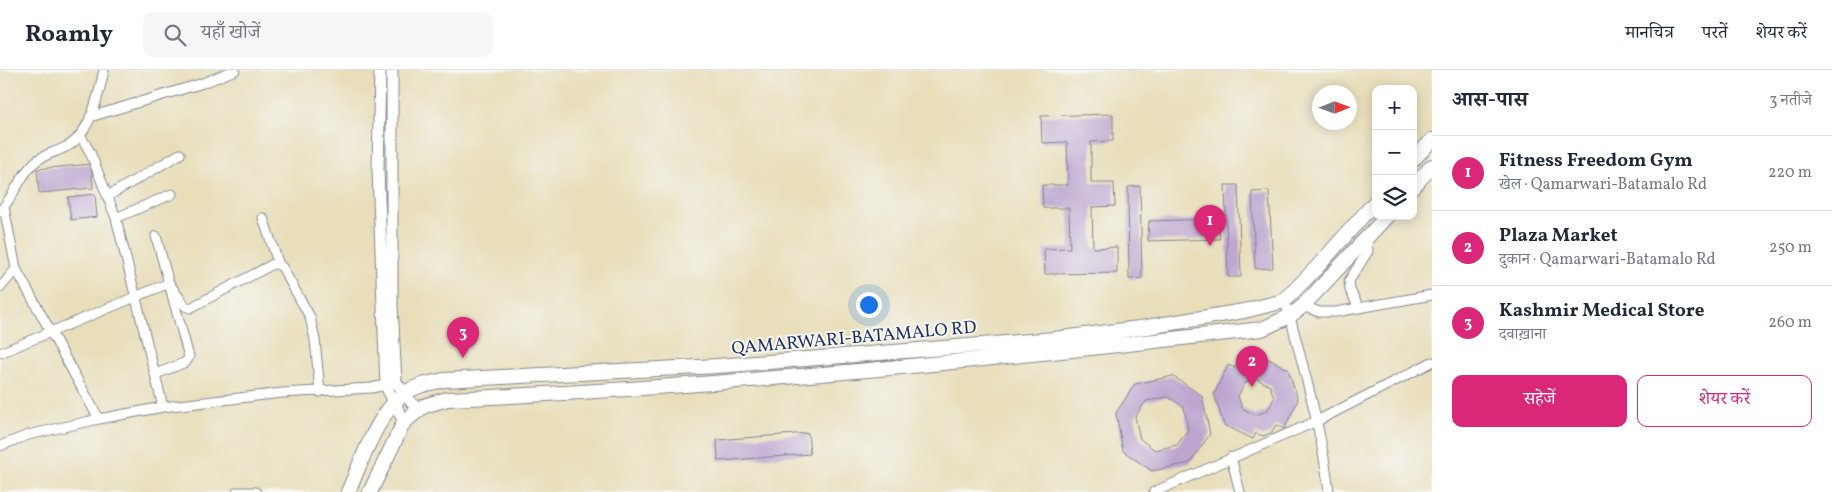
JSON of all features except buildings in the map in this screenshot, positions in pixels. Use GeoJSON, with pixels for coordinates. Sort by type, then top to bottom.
{"type":"FeatureCollection","features":[{"type":"Feature","properties":{"kind":"main road"},"geometry":{"type":"LineString","coordinates":[[1417,156],[1432,140]]}},
{"type":"Feature","properties":{"kind":"main road"},"geometry":{"type":"LineString","coordinates":[[1417,183],[1432,166]]}},
{"type":"Feature","properties":{"kind":"main road"},"geometry":{"type":"LineString","coordinates":[[1284,301],[1372,206]]}},
{"type":"Feature","properties":{"kind":"main road","name":"QAMARWARI-BATAMALO RD"},"geometry":{"type":"LineString","coordinates":[[371,492],[404,422],[424,406],[447,400],[729,381],[1054,353],[1262,329],[1290,316],[1303,306],[1383,220]]}},
{"type":"Feature","properties":{"kind":"main road","name":"QAMARWARI-BATAMALO RD"},"geometry":{"type":"LineString","coordinates":[[348,492],[372,436],[394,403],[404,394],[420,386],[444,380],[718,366],[1054,339],[1148,328],[1244,311],[1284,301]]}},
{"type":"Feature","properties":{"kind":"street"},"geometry":{"type":"LineString","coordinates":[[99,419],[16,269],[2,209],[22,177],[35,162],[69,145],[80,135],[97,100],[104,70]]}},
{"type":"Feature","properties":{"kind":"street"},"geometry":{"type":"LineString","coordinates":[[90,117],[203,83],[235,70]]}},
{"type":"Feature","properties":{"kind":"street"},"geometry":{"type":"LineString","coordinates":[[380,70],[378,170],[391,384],[394,403],[404,422]]}},
{"type":"Feature","properties":{"kind":"street"},"geometry":{"type":"LineString","coordinates":[[391,384],[392,70]]}},
{"type":"Feature","properties":{"kind":"street"},"geometry":{"type":"LineString","coordinates":[[80,135],[90,152],[116,218],[163,407]]}},
{"type":"Feature","properties":{"kind":"street"},"geometry":{"type":"LineString","coordinates":[[108,196],[180,154]]}},
{"type":"Feature","properties":{"kind":"street"},"geometry":{"type":"LineString","coordinates":[[116,218],[172,194]]}},
{"type":"Feature","properties":{"kind":"street"},"geometry":{"type":"LineString","coordinates":[[263,218],[279,264],[310,318],[320,392]]}},
{"type":"Feature","properties":{"kind":"street"},"geometry":{"type":"LineString","coordinates":[[156,236],[189,357],[186,362],[156,374]]}},
{"type":"Feature","properties":{"kind":"street"},"geometry":{"type":"LineString","coordinates":[[1360,308],[1350,290],[1350,282],[1368,251],[1367,238]]}},
{"type":"Feature","properties":{"kind":"street"},"geometry":{"type":"LineString","coordinates":[[169,283],[185,306],[190,308],[270,265],[279,264]]}},
{"type":"Feature","properties":{"kind":"street"},"geometry":{"type":"LineString","coordinates":[[0,288],[16,269]]}},
{"type":"Feature","properties":{"kind":"street"},"geometry":{"type":"LineString","coordinates":[[0,353],[169,283]]}},
{"type":"Feature","properties":{"kind":"street"},"geometry":{"type":"LineString","coordinates":[[1303,306],[1326,313],[1432,295]]}},
{"type":"Feature","properties":{"kind":"street"},"geometry":{"type":"LineString","coordinates":[[1284,301],[1290,316],[1323,446],[1329,492]]}},
{"type":"Feature","properties":{"kind":"street"},"geometry":{"type":"LineString","coordinates":[[1154,492],[1317,421],[1432,362]]}},
{"type":"Feature","properties":{"kind":"street"},"geometry":{"type":"LineString","coordinates":[[0,446],[28,435],[99,419],[163,407],[282,393],[320,392],[391,384],[404,394],[418,411]]}},
{"type":"Feature","properties":{"kind":"street"},"geometry":{"type":"LineString","coordinates":[[1231,457],[1240,492]]}},
{"type":"Feature","properties":{"kind":"street"},"geometry":{"type":"LineString","coordinates":[[237,492],[256,492]]}},
{"type":"Feature","properties":{"kind":"place","name":"Fitness Freedom Gym"},"geometry":{"type":"Point","coordinates":[1210,246]}},
{"type":"Feature","properties":{"kind":"place","name":"Kashmir Medical Store"},"geometry":{"type":"Point","coordinates":[463,358]}},
{"type":"Feature","properties":{"kind":"place","name":"Plaza Market"},"geometry":{"type":"Point","coordinates":[1252,387]}}]}
